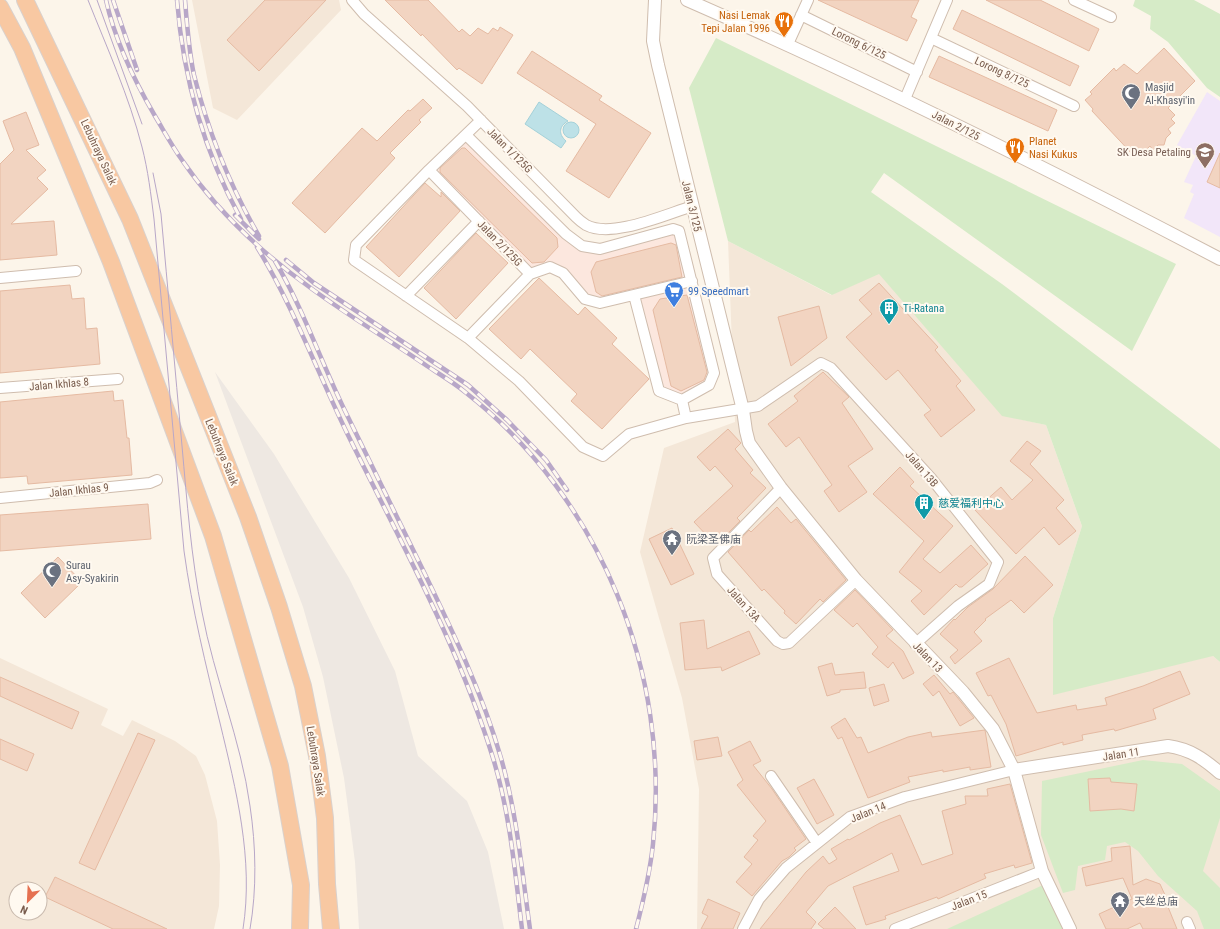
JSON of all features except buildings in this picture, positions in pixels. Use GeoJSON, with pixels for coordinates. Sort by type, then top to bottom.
{"type":"FeatureCollection","features":[{"type":"Feature","properties":{"kind":"highway","name":"Lebuhraya Salak"},"geometry":{"type":"LineString","coordinates":[[25,0],[130,219],[248,517],[279,607],[303,686],[317,756],[325,818],[327,884],[331,929]]}},
{"type":"Feature","properties":{"kind":"highway"},"geometry":{"type":"LineString","coordinates":[[0,7],[22,48],[111,262],[212,536],[280,766],[301,885],[300,929]]}},
{"type":"Feature","properties":{"kind":"street","name":"Jalan 1/125G"},"geometry":{"type":"LineString","coordinates":[[352,0],[364,14],[481,120],[576,217],[587,225],[599,228],[622,228],[693,206]]}},
{"type":"Feature","properties":{"kind":"street","name":"Jalan 3/125"},"geometry":{"type":"LineString","coordinates":[[655,0],[653,41],[665,97],[743,410]]}},
{"type":"Feature","properties":{"kind":"street","name":"Jalan 2/125"},"geometry":{"type":"LineString","coordinates":[[687,0],[788,44],[905,100],[1220,259]]}},
{"type":"Feature","properties":{"kind":"street"},"geometry":{"type":"LineString","coordinates":[[788,44],[808,0]]}},
{"type":"Feature","properties":{"kind":"street"},"geometry":{"type":"LineString","coordinates":[[905,100],[947,0]]}},
{"type":"Feature","properties":{"kind":"street"},"geometry":{"type":"LineString","coordinates":[[1074,0],[1111,17]]}},
{"type":"Feature","properties":{"kind":"street","name":"Lorong 6/125"},"geometry":{"type":"LineString","coordinates":[[801,15],[917,72]]}},
{"type":"Feature","properties":{"kind":"street","name":"Lorong 8/125"},"geometry":{"type":"LineString","coordinates":[[931,38],[1074,106]]}},
{"type":"Feature","properties":{"kind":"street"},"geometry":{"type":"LineString","coordinates":[[481,120],[429,170],[356,245],[354,260],[468,338],[520,381],[583,447],[603,456],[629,434],[686,418],[743,410]]}},
{"type":"Feature","properties":{"kind":"street"},"geometry":{"type":"LineString","coordinates":[[466,135],[566,234],[582,246],[600,249],[674,229],[678,231],[692,281],[714,373],[709,385],[682,400],[658,391],[634,295]]}},
{"type":"Feature","properties":{"kind":"street","name":"Jalan 2/125G"},"geometry":{"type":"LineString","coordinates":[[429,170],[530,274],[550,267],[563,273],[585,300],[600,303],[692,281]]}},
{"type":"Feature","properties":{"kind":"street"},"geometry":{"type":"LineString","coordinates":[[406,296],[479,221]]}},
{"type":"Feature","properties":{"kind":"street"},"geometry":{"type":"LineString","coordinates":[[0,278],[76,271]]}},
{"type":"Feature","properties":{"kind":"street"},"geometry":{"type":"LineString","coordinates":[[468,338],[530,274]]}},
{"type":"Feature","properties":{"kind":"street","name":"Jalan 13B"},"geometry":{"type":"LineString","coordinates":[[743,410],[758,406],[772,398],[821,364],[831,368],[931,478],[998,562],[989,584],[958,606],[915,644]]}},
{"type":"Feature","properties":{"kind":"street","name":"Jalan Ikhlas 8"},"geometry":{"type":"LineString","coordinates":[[0,388],[118,379]]}},
{"type":"Feature","properties":{"kind":"street"},"geometry":{"type":"LineString","coordinates":[[682,400],[686,418]]}},
{"type":"Feature","properties":{"kind":"street","name":"Jalan 13"},"geometry":{"type":"LineString","coordinates":[[743,410],[749,443],[781,488],[856,580],[978,710],[993,729],[1014,770],[1042,871],[1070,929]]}},
{"type":"Feature","properties":{"kind":"street","name":"Jalan Ikhlas 9"},"geometry":{"type":"LineString","coordinates":[[0,498],[150,483],[156,480]]}},
{"type":"Feature","properties":{"kind":"street","name":"Jalan 13A"},"geometry":{"type":"LineString","coordinates":[[781,488],[713,558],[717,574],[777,641],[783,644],[789,643],[856,580]]}},
{"type":"Feature","properties":{"kind":"street","name":"Jalan 11"},"geometry":{"type":"LineString","coordinates":[[1014,770],[1168,746],[1189,751],[1202,758],[1220,773]]}},
{"type":"Feature","properties":{"kind":"street","name":"Jalan 14"},"geometry":{"type":"LineString","coordinates":[[743,929],[764,894],[786,868],[850,817],[905,797],[1014,770]]}},
{"type":"Feature","properties":{"kind":"street"},"geometry":{"type":"LineString","coordinates":[[771,776],[817,843]]}},
{"type":"Feature","properties":{"kind":"street","name":"Jalan 15"},"geometry":{"type":"LineString","coordinates":[[895,929],[1042,871]]}},
{"type":"Feature","properties":{"kind":"shaded area"},"geometry":{"type":"Polygon","coordinates":[[[192,0],[339,0],[341,10],[237,120],[213,108],[192,0]]]}},
{"type":"Feature","properties":{"kind":"shaded area","name":"SK Desa Petaling"},"geometry":{"type":"Polygon","coordinates":[[[1207,92],[1220,101],[1220,237],[1184,218],[1194,194],[1190,192],[1193,185],[1184,182],[1196,156],[1177,145],[1207,92]]]}},
{"type":"Feature","properties":{"kind":"shaded area"},"geometry":{"type":"Polygon","coordinates":[[[466,141],[580,249],[675,233],[712,373],[707,384],[684,396],[662,388],[638,292],[601,301],[587,296],[565,269],[532,269],[435,170],[466,141]]]}},
{"type":"Feature","properties":{"kind":"shaded area"},"geometry":{"type":"Polygon","coordinates":[[[728,241],[831,295],[879,273],[1002,415],[1046,425],[1082,526],[1053,618],[1213,656],[1220,662],[1220,929],[697,929],[699,789],[682,698],[640,552],[664,448],[735,422],[728,241]]]}},
{"type":"Feature","properties":{"kind":"shaded area"},"geometry":{"type":"Polygon","coordinates":[[[215,372],[274,454],[349,578],[395,671],[418,756],[467,801],[488,852],[504,929],[359,929],[355,862],[344,778],[323,677],[303,607],[215,372]]]}},
{"type":"Feature","properties":{"kind":"shaded area"},"geometry":{"type":"Polygon","coordinates":[[[0,658],[108,709],[101,725],[123,736],[132,720],[175,741],[196,756],[205,775],[217,821],[220,865],[219,906],[214,929],[0,929],[0,658]]]}},
{"type":"Feature","properties":{"kind":"green space"},"geometry":{"type":"Polygon","coordinates":[[[1135,0],[1194,0],[1220,14],[1220,97],[1207,88],[1168,42],[1150,29],[1151,16],[1133,6],[1135,0]]]}},
{"type":"Feature","properties":{"kind":"green space"},"geometry":{"type":"Polygon","coordinates":[[[716,38],[1176,264],[1132,351],[884,173],[871,192],[1002,284],[1220,449],[1220,662],[1213,656],[1053,695],[1053,618],[1082,526],[1046,425],[1002,416],[879,274],[832,295],[728,241],[689,88],[716,38]]]}},
{"type":"Feature","properties":{"kind":"green space"},"geometry":{"type":"Polygon","coordinates":[[[1143,760],[1182,764],[1220,791],[1220,818],[1203,871],[1220,888],[1220,929],[1204,929],[1197,911],[1158,876],[1138,851],[1125,842],[1107,846],[1105,860],[1078,866],[1075,890],[1063,893],[1041,835],[1042,781],[1143,760]]]}},
{"type":"Feature","properties":{"kind":"green space"},"geometry":{"type":"Polygon","coordinates":[[[1043,885],[1064,929],[947,929],[1043,885]]]}},
{"type":"Feature","properties":{"kind":"water"},"geometry":{"type":"Polygon","coordinates":[[[539,102],[568,121],[561,128],[562,136],[566,141],[561,148],[525,124],[539,102]]]}},
{"type":"Feature","properties":{"kind":"water"},"geometry":{"type":"Polygon","coordinates":[[[571,122],[578,127],[579,130],[574,137],[571,138],[564,133],[563,130],[568,123],[571,122]]]}},
{"type":"Feature","properties":{"kind":"tram line"},"geometry":{"type":"LineString","coordinates":[[88,0],[131,109],[148,174],[154,219],[187,573],[195,616],[232,774],[242,825],[246,877],[246,903],[243,929]]}},
{"type":"Feature","properties":{"kind":"tram line"},"geometry":{"type":"LineString","coordinates":[[97,0],[142,124]]}},
{"type":"Feature","properties":{"kind":"tram line"},"geometry":{"type":"LineString","coordinates":[[153,173],[161,214],[195,571],[207,636],[246,781],[252,821],[255,883],[250,929]]}},
{"type":"Feature","properties":{"kind":"railway"},"geometry":{"type":"LineString","coordinates":[[106,0],[114,30],[126,60],[147,102],[182,160],[225,214],[258,246],[312,289],[340,309],[451,381],[465,392],[513,435],[554,483],[589,537],[617,594],[637,654],[650,716],[656,780],[653,844],[644,898],[636,929]]}},
{"type":"Feature","properties":{"kind":"railway"},"geometry":{"type":"LineString","coordinates":[[113,0],[137,70]]}},
{"type":"Feature","properties":{"kind":"railway"},"geometry":{"type":"LineString","coordinates":[[177,0],[184,57],[197,113],[216,167],[241,219]]}},
{"type":"Feature","properties":{"kind":"railway"},"geometry":{"type":"LineString","coordinates":[[185,0],[192,66],[206,117],[229,178],[259,236]]}},
{"type":"Feature","properties":{"kind":"railway"},"geometry":{"type":"LineString","coordinates":[[235,215],[259,239]]}},
{"type":"Feature","properties":{"kind":"railway"},"geometry":{"type":"LineString","coordinates":[[257,247],[282,292],[336,410],[407,552],[463,674],[493,758],[504,800],[522,929]]}},
{"type":"Feature","properties":{"kind":"railway"},"geometry":{"type":"LineString","coordinates":[[286,260],[314,283],[468,385],[507,420],[546,460],[567,490]]}},
{"type":"Feature","properties":{"kind":"railway"},"geometry":{"type":"LineString","coordinates":[[275,261],[295,299],[338,396],[422,568],[476,685],[507,779],[530,929]]}},
{"type":"Feature","properties":{"kind":"place","name":"Nasi Lemak Tepi Jalan 1996"},"geometry":{"type":"Point","coordinates":[784,38]}},
{"type":"Feature","properties":{"kind":"place","name":"Masjid Al-Khasyi'in"},"geometry":{"type":"Point","coordinates":[1131,110]}},
{"type":"Feature","properties":{"kind":"place","name":"Planet Nasi Kukus"},"geometry":{"type":"Point","coordinates":[1015,164]}},
{"type":"Feature","properties":{"kind":"place","name":"SK Desa Petaling"},"geometry":{"type":"Point","coordinates":[1205,169]}},
{"type":"Feature","properties":{"kind":"place","name":"99 Speedmart"},"geometry":{"type":"Point","coordinates":[674,308]}},
{"type":"Feature","properties":{"kind":"place","name":"Ti-Ratana"},"geometry":{"type":"Point","coordinates":[889,325]}},
{"type":"Feature","properties":{"kind":"place","name":"慈爱福利中心"},"geometry":{"type":"Point","coordinates":[924,520]}},
{"type":"Feature","properties":{"kind":"place","name":"阮梁圣佛庙"},"geometry":{"type":"Point","coordinates":[672,556]}},
{"type":"Feature","properties":{"kind":"place","name":"Surau Asy-Syakirin"},"geometry":{"type":"Point","coordinates":[52,588]}},
{"type":"Feature","properties":{"kind":"place","name":"天丝总庙"},"geometry":{"type":"Point","coordinates":[1120,918]}}]}
